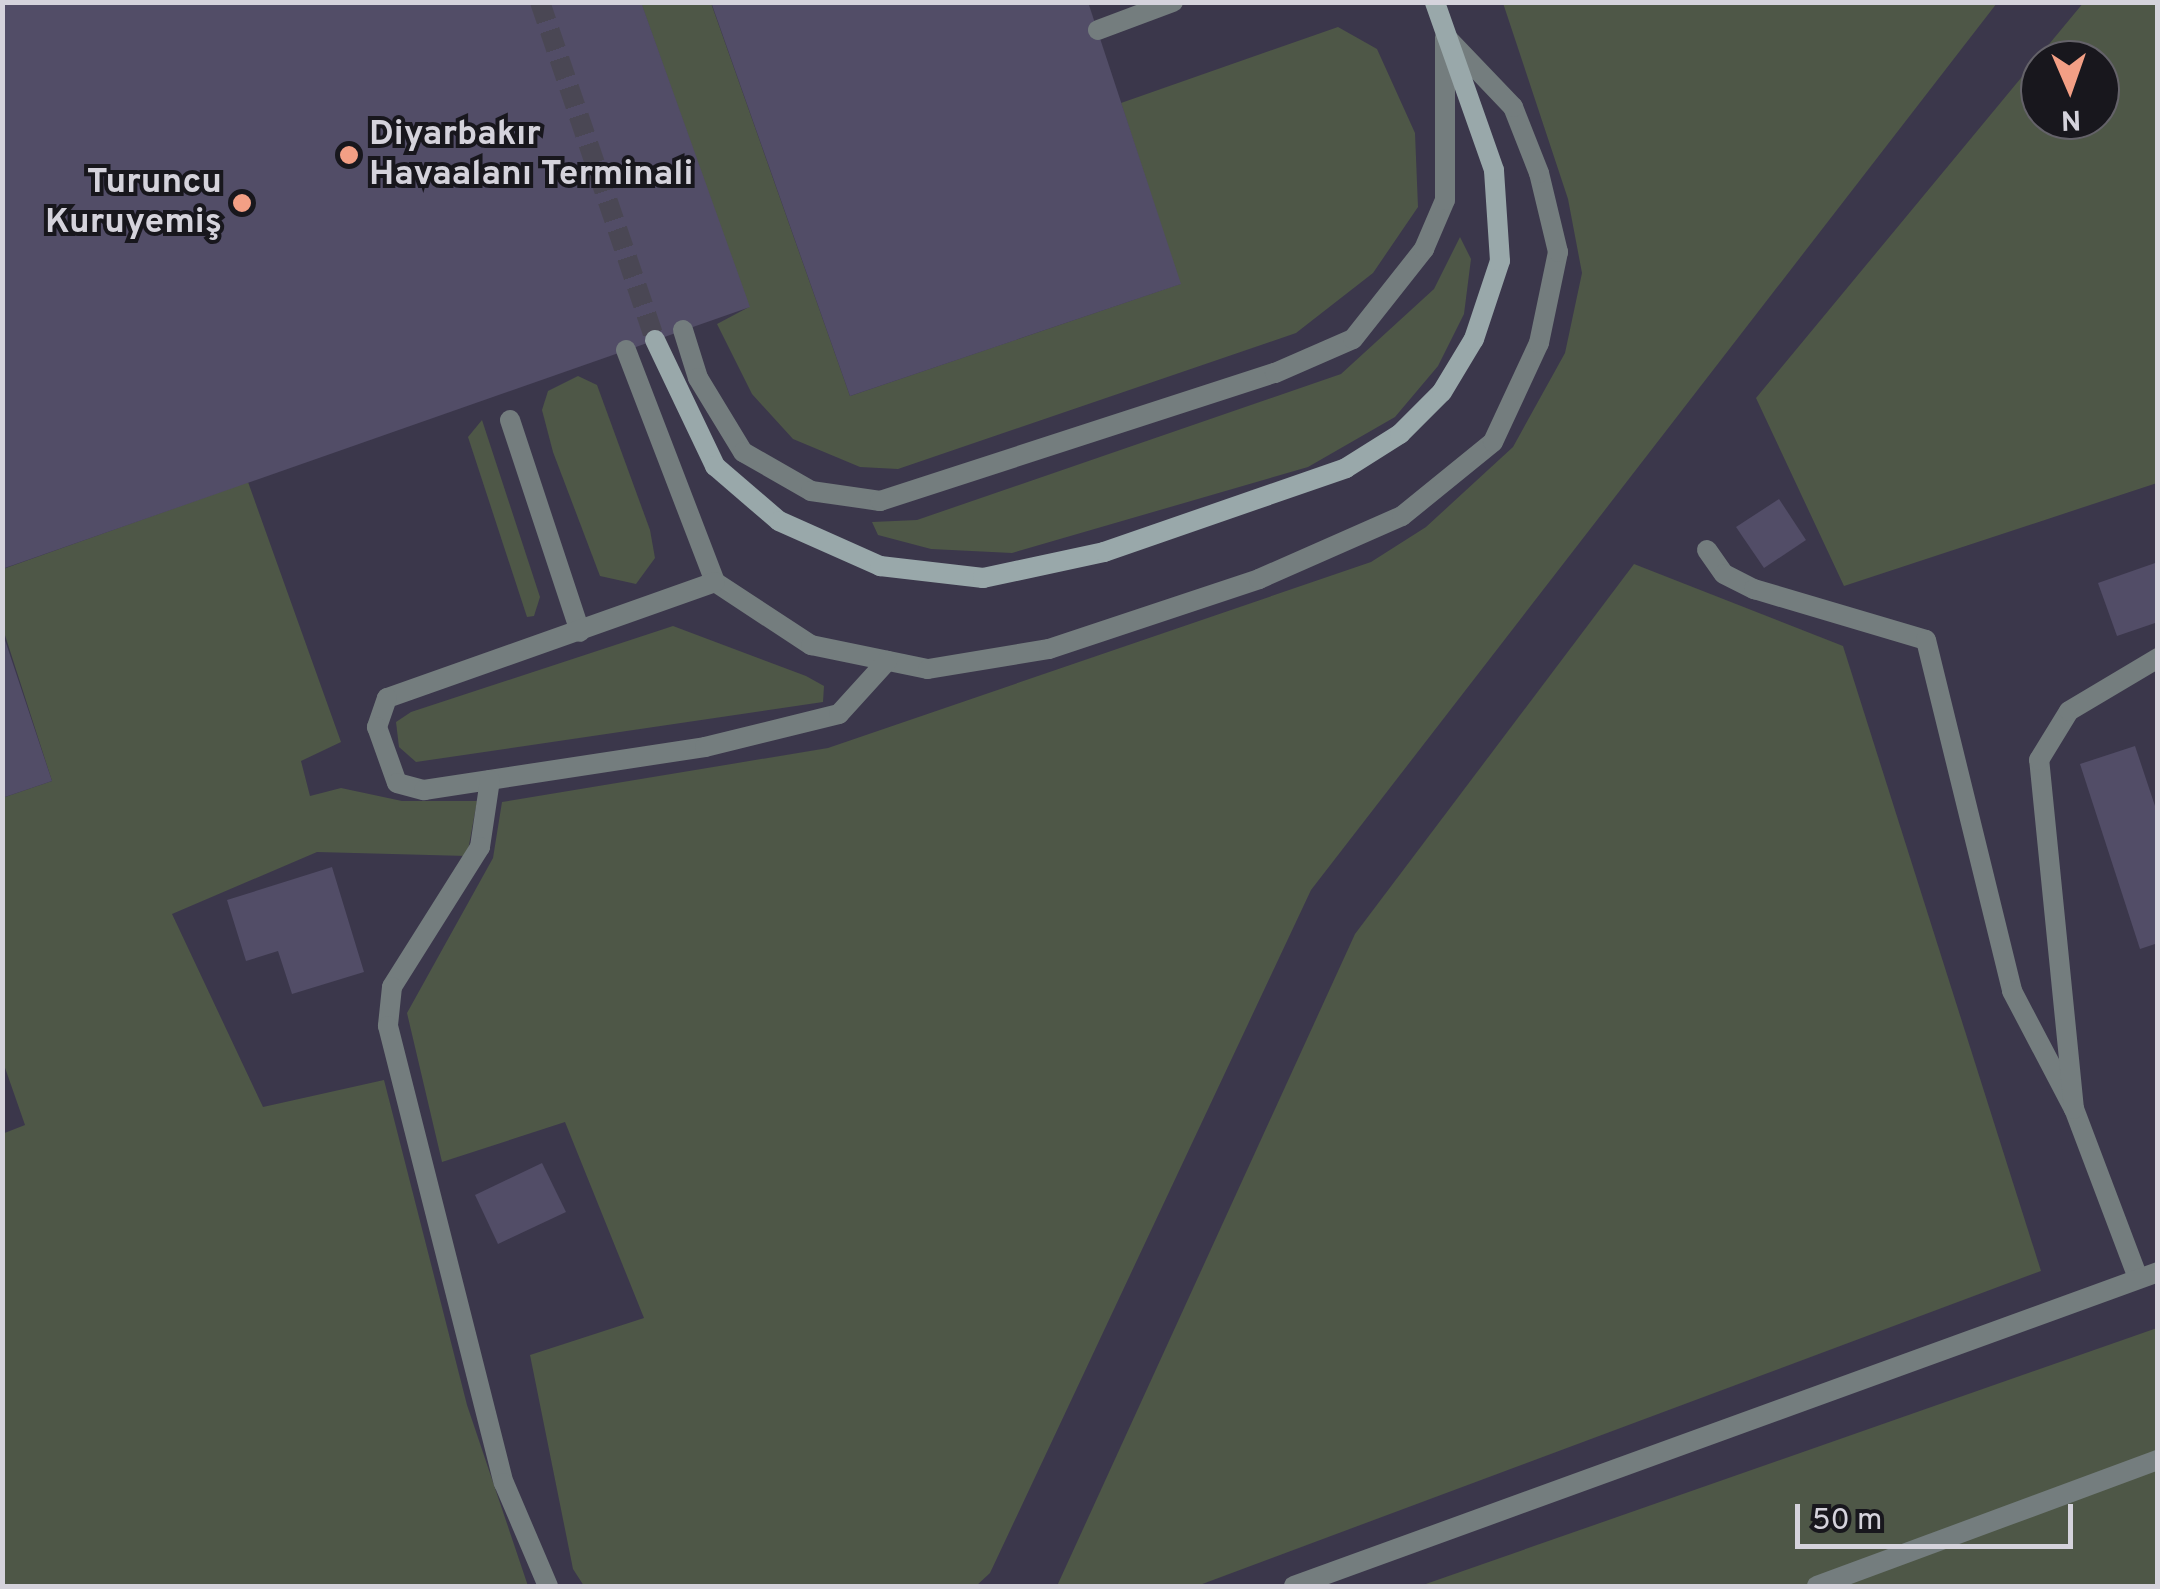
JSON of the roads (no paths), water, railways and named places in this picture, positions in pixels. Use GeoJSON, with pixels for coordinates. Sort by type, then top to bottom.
{"type":"FeatureCollection","features":[{"type":"Feature","properties":{"kind":"main road"},"geometry":{"type":"LineString","coordinates":[[655,340],[715,466],[779,521],[880,566],[983,578],[1104,552],[1346,468],[1400,434],[1442,392],[1474,339],[1500,261],[1494,170],[1435,2]]}},
{"type":"Feature","properties":{"kind":"lane"},"geometry":{"type":"LineString","coordinates":[[1098,30],[1173,2]]}},
{"type":"Feature","properties":{"kind":"lane"},"geometry":{"type":"LineString","coordinates":[[683,330],[698,378],[742,452],[812,491],[880,500],[1275,373],[1353,339],[1424,249],[1445,200],[1445,35]]}},
{"type":"Feature","properties":{"kind":"lane"},"geometry":{"type":"LineString","coordinates":[[626,350],[715,582],[811,646],[928,669],[1049,650],[1259,578],[1402,516],[1492,442],[1539,343],[1558,252],[1512,107],[1445,35]]}},
{"type":"Feature","properties":{"kind":"lane"},"geometry":{"type":"LineString","coordinates":[[510,420],[580,632]]}},
{"type":"Feature","properties":{"kind":"lane"},"geometry":{"type":"LineString","coordinates":[[1294,1586],[2148,1275],[2074,1109],[2012,990],[1926,640],[1754,589],[1724,574],[1707,550]]}},
{"type":"Feature","properties":{"kind":"lane"},"geometry":{"type":"LineString","coordinates":[[715,582],[387,698],[376,726],[397,783],[424,790],[705,747],[839,714],[887,660]]}},
{"type":"Feature","properties":{"kind":"lane"},"geometry":{"type":"LineString","coordinates":[[2074,1109],[2038,760],[2068,711],[2158,658]]}},
{"type":"Feature","properties":{"kind":"lane"},"geometry":{"type":"LineString","coordinates":[[490,780],[480,847],[392,987],[388,1026],[504,1483],[548,1586]]}},
{"type":"Feature","properties":{"kind":"lane"},"geometry":{"type":"LineString","coordinates":[[1817,1586],[2158,1460]]}},
{"type":"Feature","properties":{"kind":"tunnel"},"geometry":{"type":"LineString","coordinates":[[540,2],[655,340]]}},
{"type":"Feature","properties":{"kind":"place","name":"Diyarbakır Havaalanı Terminali"},"geometry":{"type":"Point","coordinates":[349,155]}},
{"type":"Feature","properties":{"kind":"place","name":"Turuncu Kuruyemiş"},"geometry":{"type":"Point","coordinates":[242,203]}}]}
